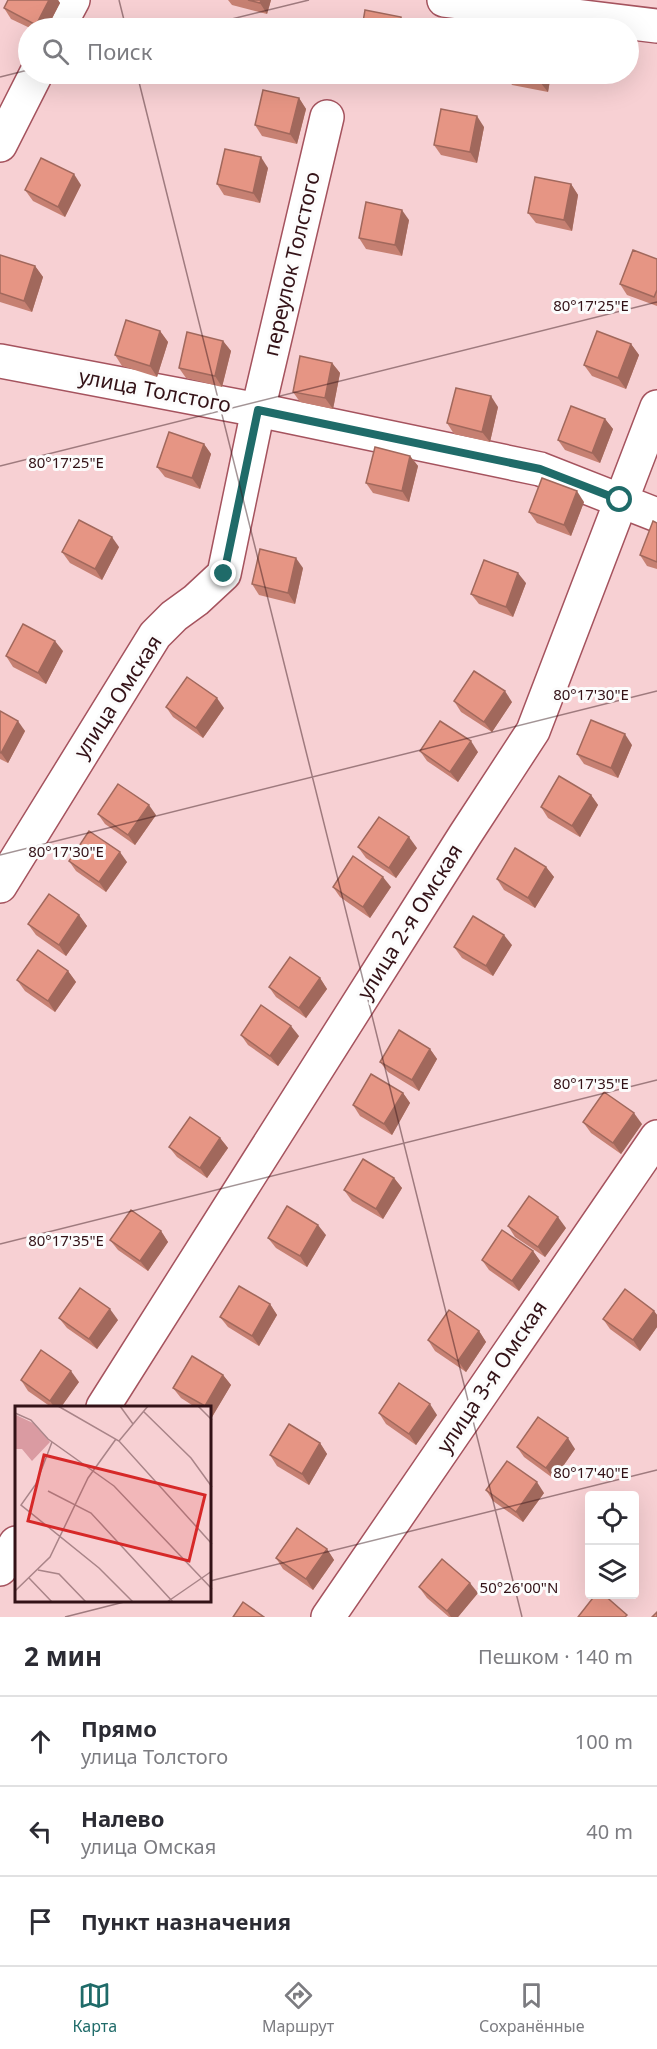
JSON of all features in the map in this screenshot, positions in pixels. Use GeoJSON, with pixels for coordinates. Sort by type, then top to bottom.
{"type":"FeatureCollection","features":[{"type":"Feature","properties":{"kind":"street"},"geometry":{"type":"LineString","coordinates":[[63,18],[73,0]]}},
{"type":"Feature","properties":{"kind":"street"},"geometry":{"type":"LineString","coordinates":[[444,0],[591,18]]}},
{"type":"Feature","properties":{"kind":"street"},"geometry":{"type":"LineString","coordinates":[[639,24],[657,26]]}},
{"type":"Feature","properties":{"kind":"street"},"geometry":{"type":"LineString","coordinates":[[0,145],[31,84]]}},
{"type":"Feature","properties":{"kind":"street","name":"переулок Толстого"},"geometry":{"type":"LineString","coordinates":[[258,410],[327,117]]}},
{"type":"Feature","properties":{"kind":"street","name":"улица Толстого"},"geometry":{"type":"LineString","coordinates":[[0,361],[258,410],[540,469],[657,515]]}},
{"type":"Feature","properties":{"kind":"street","name":"улица 2-я Омская"},"geometry":{"type":"LineString","coordinates":[[105,1406],[452,855],[533,731],[657,407]]}},
{"type":"Feature","properties":{"kind":"street","name":"улица Омская"},"geometry":{"type":"LineString","coordinates":[[0,886],[155,635],[224,574],[258,410]]}},
{"type":"Feature","properties":{"kind":"street","name":"улица 3-я Омская"},"geometry":{"type":"LineString","coordinates":[[328,1617],[657,1137]]}},
{"type":"Feature","properties":{"kind":"street"},"geometry":{"type":"LineString","coordinates":[[0,1569],[15,1545]]}},
{"type":"Feature","properties":{"kind":"building"},"geometry":{"type":"Polygon","coordinates":[[[8,0],[49,0],[40,18],[23,18],[4,8],[8,0]]]}},
{"type":"Feature","properties":{"kind":"building"},"geometry":{"type":"Polygon","coordinates":[[[365,10],[401,17],[401,18],[364,18],[365,10]]]}},
{"type":"Feature","properties":{"kind":"building"},"geometry":{"type":"Polygon","coordinates":[[[263,90],[299,98],[290,134],[255,125],[263,90]]]}},
{"type":"Feature","properties":{"kind":"building"},"geometry":{"type":"Polygon","coordinates":[[[441,109],[477,116],[470,152],[434,145],[441,109]]]}},
{"type":"Feature","properties":{"kind":"building"},"geometry":{"type":"Polygon","coordinates":[[[225,149],[261,157],[253,193],[217,184],[225,149]]]}},
{"type":"Feature","properties":{"kind":"building"},"geometry":{"type":"Polygon","coordinates":[[[41,158],[74,174],[58,207],[25,190],[41,158]]]}},
{"type":"Feature","properties":{"kind":"building"},"geometry":{"type":"Polygon","coordinates":[[[535,177],[571,184],[564,220],[528,213],[535,177]]]}},
{"type":"Feature","properties":{"kind":"building"},"geometry":{"type":"Polygon","coordinates":[[[366,202],[402,210],[395,245],[359,238],[366,202]]]}},
{"type":"Feature","properties":{"kind":"building"},"geometry":{"type":"Polygon","coordinates":[[[633,250],[657,259],[657,290],[654,297],[620,284],[633,250]]]}},
{"type":"Feature","properties":{"kind":"building"},"geometry":{"type":"Polygon","coordinates":[[[0,255],[35,266],[24,301],[0,293],[0,255]]]}},
{"type":"Feature","properties":{"kind":"building"},"geometry":{"type":"Polygon","coordinates":[[[126,320],[160,331],[150,366],[115,355],[126,320]]]}},
{"type":"Feature","properties":{"kind":"building"},"geometry":{"type":"Polygon","coordinates":[[[597,331],[631,344],[618,378],[584,365],[597,331]]]}},
{"type":"Feature","properties":{"kind":"building"},"geometry":{"type":"Polygon","coordinates":[[[187,332],[223,341],[215,376],[179,368],[187,332]]]}},
{"type":"Feature","properties":{"kind":"building"},"geometry":{"type":"Polygon","coordinates":[[[300,356],[332,363],[325,398],[293,392],[300,356]]]}},
{"type":"Feature","properties":{"kind":"building"},"geometry":{"type":"Polygon","coordinates":[[[456,388],[491,396],[482,432],[447,423],[456,388]]]}},
{"type":"Feature","properties":{"kind":"building"},"geometry":{"type":"Polygon","coordinates":[[[571,406],[605,419],[592,453],[558,440],[571,406]]]}},
{"type":"Feature","properties":{"kind":"building"},"geometry":{"type":"Polygon","coordinates":[[[169,432],[204,444],[192,478],[157,467],[169,432]]]}},
{"type":"Feature","properties":{"kind":"building"},"geometry":{"type":"Polygon","coordinates":[[[375,447],[410,456],[402,491],[366,483],[375,447]]]}},
{"type":"Feature","properties":{"kind":"building"},"geometry":{"type":"Polygon","coordinates":[[[542,478],[577,491],[564,525],[529,512],[542,478]]]}},
{"type":"Feature","properties":{"kind":"building"},"geometry":{"type":"Polygon","coordinates":[[[79,520],[112,537],[95,569],[62,552],[79,520]]]}},
{"type":"Feature","properties":{"kind":"building"},"geometry":{"type":"Polygon","coordinates":[[[653,521],[657,523],[657,562],[640,555],[653,521]]]}},
{"type":"Feature","properties":{"kind":"building"},"geometry":{"type":"Polygon","coordinates":[[[260,549],[296,558],[288,593],[252,584],[260,549]]]}},
{"type":"Feature","properties":{"kind":"building"},"geometry":{"type":"Polygon","coordinates":[[[484,560],[518,573],[506,607],[471,594],[484,560]]]}},
{"type":"Feature","properties":{"kind":"building"},"geometry":{"type":"Polygon","coordinates":[[[23,624],[55,641],[38,673],[6,656],[23,624]]]}},
{"type":"Feature","properties":{"kind":"building"},"geometry":{"type":"Polygon","coordinates":[[[474,671],[505,691],[484,722],[454,701],[474,671]]]}},
{"type":"Feature","properties":{"kind":"building"},"geometry":{"type":"Polygon","coordinates":[[[187,677],[217,698],[196,728],[166,707],[187,677]]]}},
{"type":"Feature","properties":{"kind":"building"},"geometry":{"type":"Polygon","coordinates":[[[0,711],[18,721],[1,753],[0,752],[0,711]]]}},
{"type":"Feature","properties":{"kind":"building"},"geometry":{"type":"Polygon","coordinates":[[[591,720],[625,734],[611,768],[577,754],[591,720]]]}},
{"type":"Feature","properties":{"kind":"building"},"geometry":{"type":"Polygon","coordinates":[[[440,721],[471,741],[450,772],[420,751],[440,721]]]}},
{"type":"Feature","properties":{"kind":"building"},"geometry":{"type":"Polygon","coordinates":[[[559,776],[591,795],[572,826],[541,807],[559,776]]]}},
{"type":"Feature","properties":{"kind":"building"},"geometry":{"type":"Polygon","coordinates":[[[118,784],[149,805],[128,835],[98,814],[118,784]]]}},
{"type":"Feature","properties":{"kind":"building"},"geometry":{"type":"Polygon","coordinates":[[[379,817],[409,837],[389,868],[358,847],[379,817]]]}},
{"type":"Feature","properties":{"kind":"building"},"geometry":{"type":"Polygon","coordinates":[[[89,831],[120,852],[99,882],[69,861],[89,831]]]}},
{"type":"Feature","properties":{"kind":"building"},"geometry":{"type":"Polygon","coordinates":[[[515,848],[546,867],[528,898],[497,879],[515,848]]]}},
{"type":"Feature","properties":{"kind":"building"},"geometry":{"type":"Polygon","coordinates":[[[353,856],[383,877],[363,907],[333,887],[353,856]]]}},
{"type":"Feature","properties":{"kind":"building"},"geometry":{"type":"Polygon","coordinates":[[[49,894],[79,915],[59,945],[28,924],[49,894]]]}},
{"type":"Feature","properties":{"kind":"building"},"geometry":{"type":"Polygon","coordinates":[[[473,916],[504,935],[486,966],[454,947],[473,916]]]}},
{"type":"Feature","properties":{"kind":"building"},"geometry":{"type":"Polygon","coordinates":[[[38,950],[68,971],[48,1001],[17,980],[38,950]]]}},
{"type":"Feature","properties":{"kind":"building"},"geometry":{"type":"Polygon","coordinates":[[[290,957],[320,978],[299,1008],[269,987],[290,957]]]}},
{"type":"Feature","properties":{"kind":"building"},"geometry":{"type":"Polygon","coordinates":[[[261,1005],[291,1026],[270,1056],[241,1035],[261,1005]]]}},
{"type":"Feature","properties":{"kind":"building"},"geometry":{"type":"Polygon","coordinates":[[[399,1030],[430,1049],[412,1080],[380,1062],[399,1030]]]}},
{"type":"Feature","properties":{"kind":"building"},"geometry":{"type":"Polygon","coordinates":[[[371,1074],[403,1093],[384,1124],[353,1105],[371,1074]]]}},
{"type":"Feature","properties":{"kind":"building"},"geometry":{"type":"Polygon","coordinates":[[[604,1092],[634,1113],[613,1143],[583,1122],[604,1092]]]}},
{"type":"Feature","properties":{"kind":"building"},"geometry":{"type":"Polygon","coordinates":[[[190,1117],[220,1138],[200,1168],[169,1147],[190,1117]]]}},
{"type":"Feature","properties":{"kind":"building"},"geometry":{"type":"Polygon","coordinates":[[[363,1159],[394,1178],[376,1209],[344,1190],[363,1159]]]}},
{"type":"Feature","properties":{"kind":"building"},"geometry":{"type":"Polygon","coordinates":[[[529,1196],[558,1217],[538,1247],[508,1226],[529,1196]]]}},
{"type":"Feature","properties":{"kind":"building"},"geometry":{"type":"Polygon","coordinates":[[[287,1206],[318,1225],[300,1256],[268,1238],[287,1206]]]}},
{"type":"Feature","properties":{"kind":"building"},"geometry":{"type":"Polygon","coordinates":[[[131,1210],[161,1231],[140,1261],[110,1240],[131,1210]]]}},
{"type":"Feature","properties":{"kind":"building"},"geometry":{"type":"Polygon","coordinates":[[[502,1230],[533,1251],[512,1281],[482,1260],[502,1230]]]}},
{"type":"Feature","properties":{"kind":"building"},"geometry":{"type":"Polygon","coordinates":[[[239,1286],[270,1304],[252,1336],[220,1317],[239,1286]]]}},
{"type":"Feature","properties":{"kind":"building"},"geometry":{"type":"Polygon","coordinates":[[[80,1288],[110,1309],[89,1339],[59,1318],[80,1288]]]}},
{"type":"Feature","properties":{"kind":"building"},"geometry":{"type":"Polygon","coordinates":[[[625,1289],[654,1311],[633,1340],[603,1319],[625,1289]]]}},
{"type":"Feature","properties":{"kind":"building"},"geometry":{"type":"Polygon","coordinates":[[[449,1310],[479,1331],[458,1361],[428,1340],[449,1310]]]}},
{"type":"Feature","properties":{"kind":"building"},"geometry":{"type":"Polygon","coordinates":[[[41,1350],[71,1371],[50,1401],[21,1380],[41,1350]]]}},
{"type":"Feature","properties":{"kind":"building"},"geometry":{"type":"Polygon","coordinates":[[[192,1356],[223,1375],[205,1406],[173,1388],[192,1356]]]}},
{"type":"Feature","properties":{"kind":"building"},"geometry":{"type":"Polygon","coordinates":[[[399,1383],[430,1404],[409,1434],[379,1413],[399,1383]]]}},
{"type":"Feature","properties":{"kind":"building"},"geometry":{"type":"Polygon","coordinates":[[[538,1417],[568,1438],[546,1468],[517,1447],[538,1417]]]}},
{"type":"Feature","properties":{"kind":"building"},"geometry":{"type":"Polygon","coordinates":[[[289,1424],[320,1443],[302,1474],[270,1455],[289,1424]]]}},
{"type":"Feature","properties":{"kind":"building"},"geometry":{"type":"Polygon","coordinates":[[[507,1461],[537,1482],[516,1512],[486,1490],[507,1461]]]}},
{"type":"Feature","properties":{"kind":"building"},"geometry":{"type":"Polygon","coordinates":[[[297,1528],[327,1549],[306,1579],[276,1558],[297,1528]]]}},
{"type":"Feature","properties":{"kind":"building"},"geometry":{"type":"Polygon","coordinates":[[[442,1559],[470,1583],[447,1611],[419,1587],[442,1559]]]}},
{"type":"Feature","properties":{"kind":"building"},"geometry":{"type":"Polygon","coordinates":[[[592,1599],[609,1599],[627,1615],[625,1617],[578,1617],[592,1599]]]}},
{"type":"Feature","properties":{"kind":"building"},"geometry":{"type":"Polygon","coordinates":[[[243,1602],[264,1617],[233,1617],[243,1602]]]}},
{"type":"Feature","properties":{"kind":"route"},"geometry":{"type":"LineString","coordinates":[[224,574],[258,410],[540,469],[620,500]]}}]}
